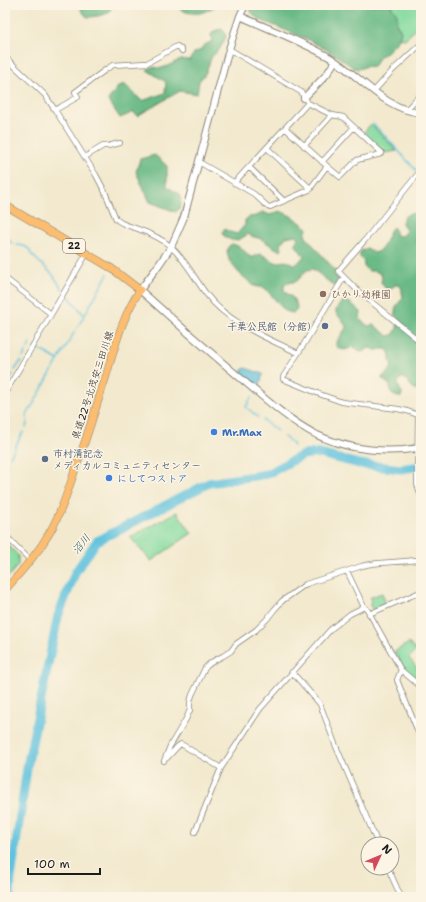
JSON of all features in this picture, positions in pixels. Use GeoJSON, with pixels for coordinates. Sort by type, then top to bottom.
{"type":"FeatureCollection","features":[{"type":"Feature","properties":{"kind":"main road","name":"22"},"geometry":{"type":"LineString","coordinates":[[5,206],[87,253],[111,268],[140,290]]}},
{"type":"Feature","properties":{"kind":"main road","name":"県道22号北茂安三田川線"},"geometry":{"type":"LineString","coordinates":[[5,590],[45,540],[59,514],[85,442],[116,340],[127,313],[140,290]]}},
{"type":"Feature","properties":{"kind":"street"},"geometry":{"type":"LineString","coordinates":[[245,5],[229,49],[184,217],[171,247],[140,290],[258,393],[292,420],[317,435],[344,445],[371,450],[419,448]]}},
{"type":"Feature","properties":{"kind":"street"},"geometry":{"type":"LineString","coordinates":[[240,16],[314,49],[335,61],[392,104],[415,113],[421,113]]}},
{"type":"Feature","properties":{"kind":"street"},"geometry":{"type":"LineString","coordinates":[[374,91],[393,70],[421,44]]}},
{"type":"Feature","properties":{"kind":"street"},"geometry":{"type":"LineString","coordinates":[[56,110],[78,97],[75,92],[108,68],[113,66],[147,62],[177,46],[182,51]]}},
{"type":"Feature","properties":{"kind":"street"},"geometry":{"type":"LineString","coordinates":[[229,49],[301,92],[306,101],[332,115],[343,117],[382,153],[357,160],[340,177],[285,128]]}},
{"type":"Feature","properties":{"kind":"street"},"geometry":{"type":"LineString","coordinates":[[5,58],[45,95],[56,110],[105,192],[116,219],[120,223],[138,229],[171,247],[186,264],[207,295],[231,318],[242,326],[298,353]]}},
{"type":"Feature","properties":{"kind":"street"},"geometry":{"type":"LineString","coordinates":[[234,183],[285,128],[327,74],[335,61]]}},
{"type":"Feature","properties":{"kind":"street"},"geometry":{"type":"LineString","coordinates":[[406,110],[421,94]]}},
{"type":"Feature","properties":{"kind":"street"},"geometry":{"type":"LineString","coordinates":[[304,146],[332,115]]}},
{"type":"Feature","properties":{"kind":"street"},"geometry":{"type":"LineString","coordinates":[[322,162],[354,127]]}},
{"type":"Feature","properties":{"kind":"street"},"geometry":{"type":"LineString","coordinates":[[85,157],[103,146],[120,143]]}},
{"type":"Feature","properties":{"kind":"street"},"geometry":{"type":"LineString","coordinates":[[267,148],[311,188]]}},
{"type":"Feature","properties":{"kind":"street"},"geometry":{"type":"LineString","coordinates":[[199,162],[254,194],[268,207],[311,188],[327,166]]}},
{"type":"Feature","properties":{"kind":"street"},"geometry":{"type":"LineString","coordinates":[[249,167],[284,201]]}},
{"type":"Feature","properties":{"kind":"street"},"geometry":{"type":"LineString","coordinates":[[421,170],[338,271],[358,291],[417,339],[421,347]]}},
{"type":"Feature","properties":{"kind":"street"},"geometry":{"type":"LineString","coordinates":[[5,393],[87,253]]}},
{"type":"Feature","properties":{"kind":"street"},"geometry":{"type":"LineString","coordinates":[[5,278],[51,314]]}},
{"type":"Feature","properties":{"kind":"street"},"geometry":{"type":"LineString","coordinates":[[344,278],[283,379],[342,402],[398,409],[420,416],[419,448],[417,458],[418,476],[416,484],[421,496]]}},
{"type":"Feature","properties":{"kind":"street"},"geometry":{"type":"LineString","coordinates":[[417,339],[421,335]]}},
{"type":"Feature","properties":{"kind":"street"},"geometry":{"type":"LineString","coordinates":[[5,535],[30,560]]}},
{"type":"Feature","properties":{"kind":"street"},"geometry":{"type":"LineString","coordinates":[[221,768],[181,744],[164,761],[170,746],[190,710],[192,695],[205,668],[215,660],[231,651],[236,644],[256,630],[282,601],[306,584],[368,564],[416,560]]}},
{"type":"Feature","properties":{"kind":"street"},"geometry":{"type":"LineString","coordinates":[[347,570],[364,607],[367,609],[401,670],[421,686]]}},
{"type":"Feature","properties":{"kind":"street"},"geometry":{"type":"LineString","coordinates":[[369,614],[418,593],[421,594]]}},
{"type":"Feature","properties":{"kind":"street"},"geometry":{"type":"LineString","coordinates":[[195,832],[221,768],[260,709],[331,629],[350,614],[364,607]]}},
{"type":"Feature","properties":{"kind":"street"},"geometry":{"type":"LineString","coordinates":[[401,670],[396,680],[421,739]]}},
{"type":"Feature","properties":{"kind":"street"},"geometry":{"type":"LineString","coordinates":[[292,672],[320,704],[335,744],[375,836]]}},
{"type":"Feature","properties":{"kind":"street"},"geometry":{"type":"LineString","coordinates":[[392,876],[401,897]]}},
{"type":"Feature","properties":{"kind":"green space"},"geometry":{"type":"Polygon","coordinates":[[[82,5],[111,5],[111,8],[109,12],[105,14],[88,17],[81,10],[82,5]]]}},
{"type":"Feature","properties":{"kind":"green space"},"geometry":{"type":"Polygon","coordinates":[[[177,5],[218,5],[204,12],[190,13],[183,11],[177,5]]]}},
{"type":"Feature","properties":{"kind":"green space"},"geometry":{"type":"Polygon","coordinates":[[[251,5],[391,5],[397,15],[396,24],[401,31],[396,43],[385,54],[380,56],[372,67],[366,66],[358,69],[307,39],[258,19],[251,12],[251,5]]]}},
{"type":"Feature","properties":{"kind":"green space"},"geometry":{"type":"Polygon","coordinates":[[[391,5],[421,5],[421,34],[416,29],[405,39],[399,38],[401,31],[396,24],[391,5]]]}},
{"type":"Feature","properties":{"kind":"green space"},"geometry":{"type":"Polygon","coordinates":[[[221,29],[224,31],[226,37],[219,50],[212,56],[205,74],[199,81],[197,94],[180,91],[137,116],[134,112],[120,118],[108,100],[118,87],[124,84],[142,101],[165,93],[166,82],[147,70],[152,67],[162,68],[181,60],[190,60],[194,53],[201,50],[203,46],[212,41],[211,35],[214,31],[221,29]]]}},
{"type":"Feature","properties":{"kind":"green space"},"geometry":{"type":"Polygon","coordinates":[[[371,124],[397,151],[385,153],[364,132],[371,124]]]}},
{"type":"Feature","properties":{"kind":"green space"},"geometry":{"type":"Polygon","coordinates":[[[155,155],[167,166],[167,187],[180,194],[181,206],[176,212],[150,202],[136,172],[140,159],[155,155]]]}},
{"type":"Feature","properties":{"kind":"green space"},"geometry":{"type":"Polygon","coordinates":[[[280,211],[291,216],[308,228],[305,233],[306,237],[334,269],[339,277],[338,284],[334,286],[313,269],[307,270],[297,281],[284,285],[284,291],[293,298],[297,306],[296,311],[293,313],[285,311],[265,288],[254,286],[238,272],[229,260],[227,251],[230,245],[233,244],[252,258],[261,254],[277,263],[286,261],[295,265],[304,256],[295,244],[298,238],[295,235],[286,237],[280,244],[282,248],[281,251],[263,240],[248,234],[240,239],[232,240],[222,234],[224,229],[237,234],[245,225],[245,220],[249,217],[257,216],[263,212],[270,215],[280,211]]]}},
{"type":"Feature","properties":{"kind":"green space"},"geometry":{"type":"Polygon","coordinates":[[[411,213],[421,219],[421,305],[416,314],[421,321],[421,394],[411,386],[405,378],[402,378],[398,383],[402,393],[401,397],[398,397],[392,394],[390,385],[382,379],[382,377],[391,369],[392,366],[390,355],[387,350],[375,350],[370,348],[361,352],[353,346],[344,350],[336,346],[336,343],[346,328],[345,324],[336,312],[337,307],[342,302],[348,302],[361,312],[360,319],[368,326],[374,325],[389,336],[394,334],[397,328],[398,320],[395,316],[395,310],[403,297],[402,289],[399,285],[395,285],[388,289],[385,288],[381,282],[381,274],[375,271],[369,271],[365,268],[360,254],[361,251],[367,249],[376,253],[383,247],[393,227],[395,229],[395,235],[401,236],[405,234],[406,230],[402,221],[411,213]]]}},
{"type":"Feature","properties":{"kind":"green space"},"geometry":{"type":"Polygon","coordinates":[[[177,512],[192,533],[151,561],[130,537],[177,512]]]}},
{"type":"Feature","properties":{"kind":"green space"},"geometry":{"type":"Polygon","coordinates":[[[5,542],[18,555],[18,565],[5,581],[5,542]]]}},
{"type":"Feature","properties":{"kind":"green space"},"geometry":{"type":"Polygon","coordinates":[[[382,593],[386,604],[373,610],[370,606],[371,597],[382,593]]]}},
{"type":"Feature","properties":{"kind":"green space"},"geometry":{"type":"Polygon","coordinates":[[[409,643],[416,651],[409,658],[421,673],[415,679],[404,669],[394,652],[409,643]]]}},
{"type":"Feature","properties":{"kind":"water"},"geometry":{"type":"Polygon","coordinates":[[[245,368],[263,374],[259,387],[241,371],[245,368]]]}},
{"type":"Feature","properties":{"kind":"waterway"},"geometry":{"type":"LineString","coordinates":[[373,124],[417,171]]}},
{"type":"Feature","properties":{"kind":"waterway"},"geometry":{"type":"LineString","coordinates":[[5,236],[12,243]]}},
{"type":"Feature","properties":{"kind":"waterway"},"geometry":{"type":"LineString","coordinates":[[17,245],[24,246],[29,249],[31,254],[53,275],[63,290]]}},
{"type":"Feature","properties":{"kind":"waterway"},"geometry":{"type":"LineString","coordinates":[[77,328],[108,274]]}},
{"type":"Feature","properties":{"kind":"waterway"},"geometry":{"type":"LineString","coordinates":[[66,293],[84,315]]}},
{"type":"Feature","properties":{"kind":"waterway"},"geometry":{"type":"LineString","coordinates":[[26,427],[27,415],[75,331]]}},
{"type":"Feature","properties":{"kind":"waterway"},"geometry":{"type":"LineString","coordinates":[[28,348],[30,344]]}},
{"type":"Feature","properties":{"kind":"waterway"},"geometry":{"type":"LineString","coordinates":[[35,347],[58,360]]}},
{"type":"Feature","properties":{"kind":"waterway"},"geometry":{"type":"LineString","coordinates":[[23,357],[26,352]]}},
{"type":"Feature","properties":{"kind":"waterway"},"geometry":{"type":"LineString","coordinates":[[15,370],[21,361]]}},
{"type":"Feature","properties":{"kind":"waterway"},"geometry":{"type":"LineString","coordinates":[[8,383],[13,374]]}},
{"type":"Feature","properties":{"kind":"waterway"},"geometry":{"type":"LineString","coordinates":[[251,398],[246,407],[258,417]]}},
{"type":"Feature","properties":{"kind":"waterway"},"geometry":{"type":"LineString","coordinates":[[263,420],[277,431]]}},
{"type":"Feature","properties":{"kind":"waterway"},"geometry":{"type":"LineString","coordinates":[[10,457],[23,432]]}},
{"type":"Feature","properties":{"kind":"waterway"},"geometry":{"type":"LineString","coordinates":[[284,437],[294,446]]}},
{"type":"Feature","properties":{"kind":"waterway","name":"沼川"},"geometry":{"type":"LineString","coordinates":[[10,897],[11,878],[28,762],[58,616],[76,571],[97,541],[209,483],[267,474],[303,455],[316,453],[359,464],[401,469],[421,466]]}},
{"type":"Feature","properties":{"kind":"place","name":"ひかり幼稚園"},"geometry":{"type":"Point","coordinates":[323,294]}},
{"type":"Feature","properties":{"kind":"place","name":"千栗公民館（分館）"},"geometry":{"type":"Point","coordinates":[325,326]}},
{"type":"Feature","properties":{"kind":"place","name":"Mr.Max"},"geometry":{"type":"Point","coordinates":[214,432]}},
{"type":"Feature","properties":{"kind":"place","name":"市村清記念 メディカルコミュニティセンター"},"geometry":{"type":"Point","coordinates":[45,459]}},
{"type":"Feature","properties":{"kind":"place","name":"にしてつストア"},"geometry":{"type":"Point","coordinates":[109,478]}}]}
